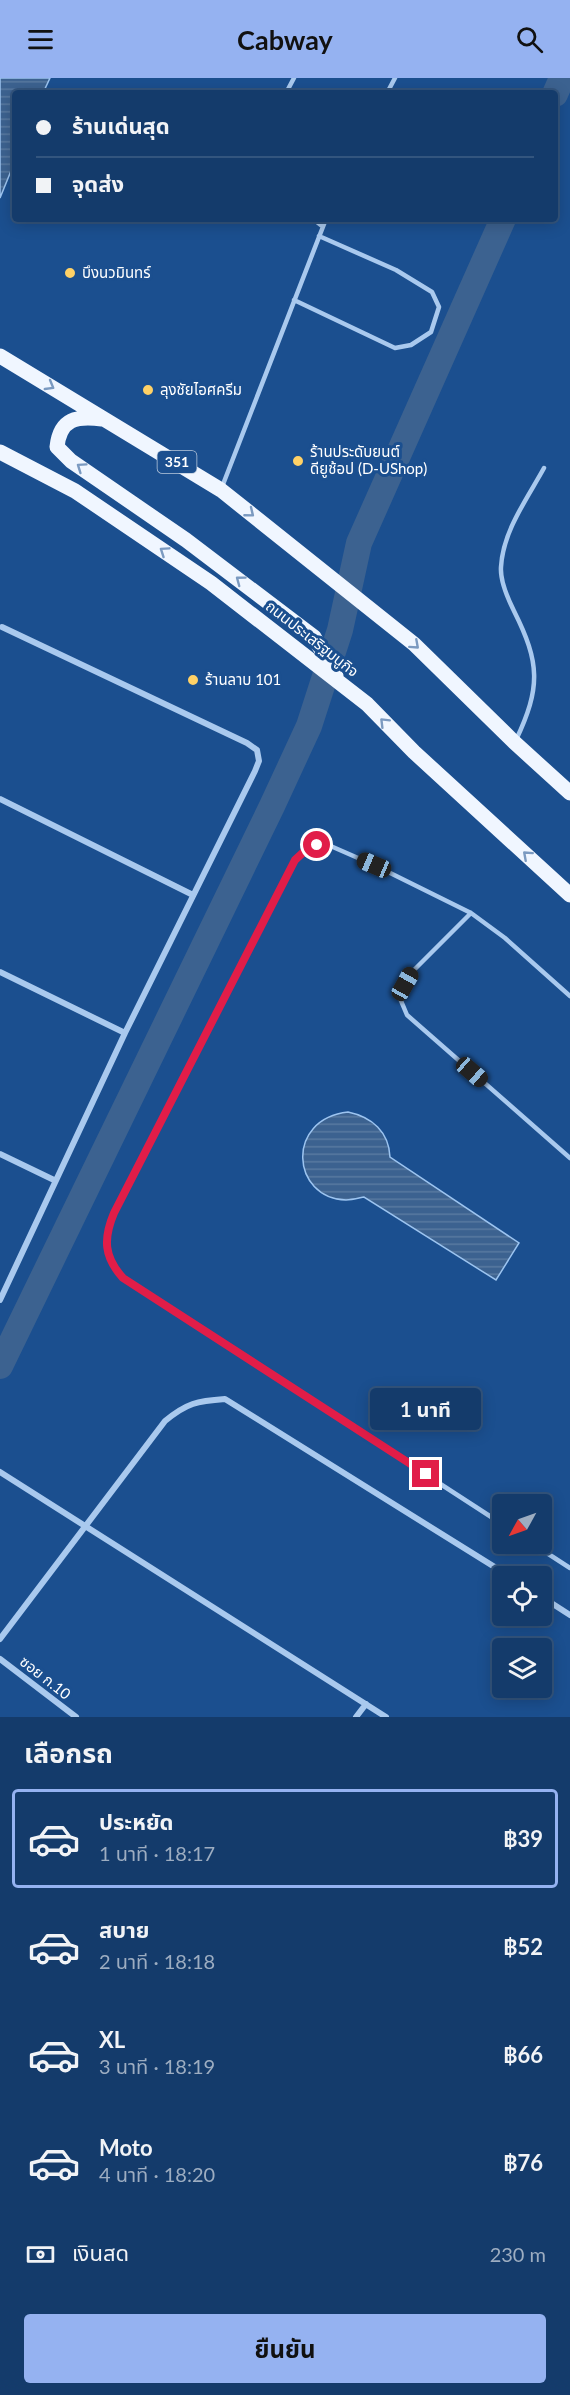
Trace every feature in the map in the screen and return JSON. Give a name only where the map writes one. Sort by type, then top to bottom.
[{"type":"main road","name":"351","points":[[0,356],[221,490],[414,644],[570,793]]},
{"type":"main road","points":[[108,420],[84,417],[66,422],[58,435],[57,447],[71,461],[186,540],[314,637],[338,682]]},
{"type":"main road","name":"ถนนประเสริฐมนูกิจ","points":[[0,452],[75,490],[211,583],[367,704],[414,752],[570,895]]},
{"type":"street","points":[[0,1300],[54,1180],[258,761],[257,750],[247,743],[2,627]]},
{"type":"street","points":[[0,800],[193,895]]},
{"type":"street","points":[[0,972],[125,1033]]},
{"type":"street","points":[[0,1154],[54,1180]]},
{"type":"street","points":[[0,1639],[165,1421],[182,1407],[198,1401],[225,1399],[492,1566]]},
{"type":"street","points":[[0,1472],[386,1717]]},
{"type":"street","points":[[552,1603],[570,1615]]},
{"type":"street","name":"ซอย ก.10","points":[[0,1659],[76,1717]]},
{"type":"street","points":[[356,1717],[366,1704]]},
{"type":"lane","points":[[317,222],[322,226]]},
{"type":"lane","points":[[221,490],[324,222]]},
{"type":"lane","points":[[294,300],[395,348],[411,345],[431,332],[439,307],[432,292],[396,270],[319,236]]},
{"type":"lane","points":[[514,742],[530,709],[535,667],[526,634],[508,598],[500,570],[505,540],[544,468]]},
{"type":"lane","points":[[492,1518],[123,1278],[106,1248],[107,1229],[295,860],[308,848],[326,844],[471,913],[506,938],[570,996]]},
{"type":"lane","points":[[471,913],[411,973],[399,996],[407,1015],[570,1158]]},
{"type":"lane","points":[[548,1554],[570,1568]]},
{"type":"water","points":[[0,78],[50,78],[44,90],[12,90],[12,168],[0,198]]},
{"type":"water","points":[[348,1112],[365,1118],[378,1127],[386,1140],[390,1157],[519,1243],[496,1280],[364,1197],[346,1200],[328,1196],[314,1186],[306,1173],[303,1158],[305,1142],[313,1128],[328,1118]]},
{"type":"waterway","points":[[557,90],[562,78]]},
{"type":"waterway","points":[[0,1366],[309,726],[340,630],[359,543],[502,222]]},
{"type":"place","name":"บึงนวมินทร์","points":[[70,273]]},
{"type":"place","name":"ลุงชัยไอศครีม","points":[[148,390]]},
{"type":"place","name":"ร้านประดับยนต์ ดียูช้อป (D-UShop)","points":[[298,461]]},
{"type":"place","name":"ร้านลาบ 101","points":[[193,680]]},
{"type":"route","points":[[317,845],[308,848],[295,860],[114,1213],[107,1229],[106,1248],[117,1272],[123,1278],[426,1474]]}]
